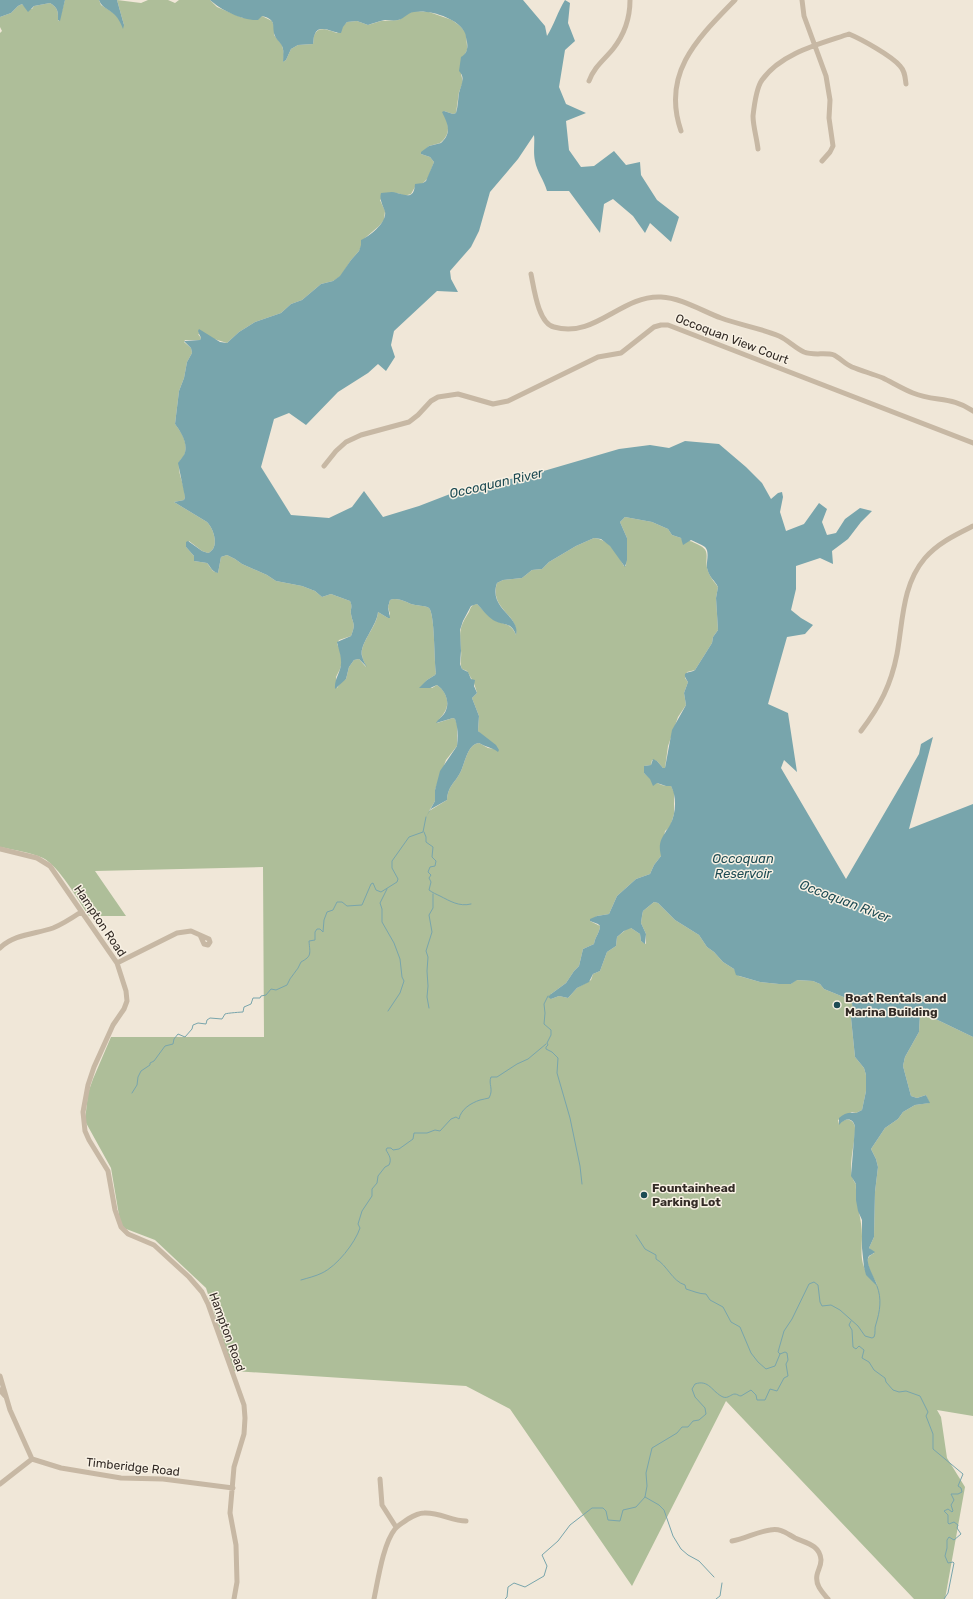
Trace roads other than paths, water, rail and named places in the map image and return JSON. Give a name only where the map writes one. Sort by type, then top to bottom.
[{"type":"street","points":[[590,81],[596,66],[612,49],[624,30],[629,15],[630,0]]},
{"type":"street","points":[[681,131],[675,115],[676,94],[678,80],[686,58],[707,29],[735,0]]},
{"type":"street","points":[[802,0],[804,16],[826,76],[830,100],[829,118],[833,146],[822,161]]},
{"type":"street","points":[[758,149],[753,116],[756,97],[762,80],[787,57],[849,34],[861,39],[900,65],[905,74],[906,84]]},
{"type":"street","points":[[531,274],[543,319],[549,325],[554,327],[568,329],[580,328],[595,323],[633,302],[647,298],[668,298],[681,301],[722,318],[780,336],[804,352],[833,355],[850,366],[912,392],[926,397],[955,401],[973,410]]},
{"type":"street","name":"Occoquan View Court","points":[[324,466],[336,451],[346,442],[361,435],[409,422],[434,398],[458,394],[493,404],[508,401],[593,360],[604,356],[621,353],[654,327],[661,325],[668,325],[730,348],[973,443]]},
{"type":"street","points":[[861,731],[877,710],[889,684],[897,654],[905,599],[914,575],[926,558],[938,545],[950,537],[973,526]]},
{"type":"street","name":"Hampton Road","points":[[0,850],[32,857],[48,864],[56,872],[81,912],[117,963],[126,991],[127,1001],[124,1009],[114,1022],[94,1067],[83,1106],[84,1126],[89,1140],[108,1171],[115,1210],[121,1228],[128,1234],[150,1242],[193,1281],[202,1292],[208,1304],[245,1411],[244,1434],[234,1467],[230,1513],[236,1545],[237,1579],[234,1599]]},
{"type":"street","points":[[0,948],[9,941],[19,937],[58,926],[81,912]]},
{"type":"street","points":[[117,963],[177,933],[191,931],[200,935]]},
{"type":"street","points":[[0,1376],[5,1390],[5,1396]]},
{"type":"street","points":[[0,1390],[5,1396],[32,1459],[0,1484]]},
{"type":"street","name":"Timberidge Road","points":[[32,1459],[61,1468],[121,1478],[158,1478],[232,1488]]},
{"type":"street","points":[[380,1479],[382,1505],[396,1527]]},
{"type":"street","points":[[374,1599],[382,1560],[389,1540],[396,1527],[412,1516],[423,1513],[434,1514],[459,1521],[466,1521]]},
{"type":"street","points":[[732,1541],[741,1540],[763,1531],[776,1529],[785,1531],[794,1537],[811,1544],[818,1550],[820,1555],[820,1566],[816,1580],[826,1597]]},
{"type":"water","points":[[0,0],[65,0],[60,21],[58,20],[58,12],[55,6],[50,3],[34,6],[28,12],[22,4],[11,13],[0,17]]},
{"type":"water","points":[[99,0],[117,0],[124,25],[123,29],[113,13],[104,7]]},
{"type":"water","name":"Occoquan Reservoir","points":[[210,0],[523,0],[545,26],[547,36],[565,0],[570,3],[568,23],[575,41],[565,50],[559,87],[566,104],[586,113],[566,121],[569,150],[581,167],[594,166],[614,151],[626,165],[640,162],[641,175],[657,200],[679,217],[671,242],[650,223],[645,233],[633,216],[613,199],[604,204],[600,233],[569,191],[547,191],[535,161],[534,135],[518,159],[490,192],[479,231],[471,247],[450,271],[451,279],[458,292],[437,291],[394,331],[391,345],[395,357],[386,371],[378,364],[368,373],[338,392],[306,425],[289,413],[274,419],[261,467],[291,515],[329,518],[352,507],[364,491],[383,517],[419,506],[463,489],[530,475],[619,449],[650,445],[669,448],[685,441],[719,444],[762,483],[771,499],[778,493],[782,492],[783,497],[780,512],[786,531],[804,524],[819,503],[827,509],[822,522],[827,535],[836,533],[845,519],[860,508],[872,511],[848,539],[832,551],[833,564],[820,558],[796,566],[796,589],[791,610],[813,625],[805,634],[787,637],[768,704],[788,713],[797,772],[784,760],[781,768],[846,879],[919,754],[921,744],[933,737],[909,829],[973,804],[973,1037],[921,1012],[920,1014],[919,1032],[905,1057],[903,1066],[911,1096],[917,1098],[926,1095],[930,1103],[915,1105],[903,1112],[898,1119],[885,1128],[871,1149],[878,1167],[875,1192],[874,1237],[869,1248],[875,1252],[869,1256],[868,1263],[877,1286],[866,1275],[864,1267],[862,1220],[858,1211],[856,1200],[856,1184],[851,1176],[855,1127],[851,1120],[846,1120],[839,1125],[839,1118],[843,1115],[856,1113],[862,1110],[866,1091],[866,1075],[864,1068],[855,1057],[851,1018],[853,1012],[852,1003],[846,998],[824,989],[820,984],[813,981],[797,980],[791,984],[779,984],[760,982],[736,975],[734,969],[723,962],[707,947],[699,935],[675,920],[658,903],[654,902],[643,911],[641,923],[646,934],[645,944],[641,941],[640,934],[631,928],[624,931],[617,937],[616,946],[607,952],[600,971],[593,974],[589,982],[577,988],[568,998],[559,996],[551,999],[548,997],[566,983],[579,966],[583,949],[594,944],[600,926],[590,921],[590,919],[609,914],[617,896],[636,879],[650,874],[654,865],[661,856],[661,842],[674,816],[674,795],[671,786],[657,783],[653,786],[650,779],[644,773],[644,766],[651,765],[653,759],[665,768],[672,730],[686,705],[684,693],[688,682],[685,674],[695,670],[712,643],[713,637],[718,630],[716,598],[718,587],[708,572],[708,557],[705,547],[691,540],[683,545],[681,538],[672,535],[668,529],[652,522],[625,517],[620,522],[627,538],[627,560],[625,567],[610,546],[601,539],[594,538],[576,546],[549,562],[542,569],[532,570],[522,578],[503,580],[497,583],[495,592],[497,599],[500,606],[514,623],[516,635],[512,628],[506,624],[493,620],[477,604],[471,606],[460,630],[460,664],[462,669],[468,672],[471,679],[475,680],[474,686],[477,693],[472,698],[479,716],[478,731],[496,745],[499,750],[498,752],[479,743],[475,744],[469,751],[460,773],[450,788],[447,800],[431,809],[426,817],[435,801],[435,790],[440,771],[457,746],[458,736],[455,719],[453,718],[436,723],[444,714],[447,706],[443,691],[437,685],[430,688],[419,688],[436,673],[433,628],[429,608],[425,606],[413,605],[398,599],[390,600],[388,607],[390,618],[378,612],[375,623],[365,640],[362,656],[367,667],[359,659],[354,660],[349,667],[346,679],[335,689],[341,665],[341,656],[337,642],[351,636],[354,624],[350,601],[331,594],[322,597],[315,591],[302,586],[276,581],[227,555],[221,557],[218,573],[207,563],[194,561],[194,556],[186,547],[186,542],[188,541],[202,551],[208,553],[212,551],[214,547],[215,538],[210,525],[207,522],[174,502],[184,500],[185,497],[178,463],[184,455],[186,447],[182,434],[175,424],[179,391],[184,378],[187,362],[192,353],[191,348],[184,341],[200,340],[199,329],[220,342],[227,343],[239,332],[255,322],[281,313],[291,304],[302,300],[321,284],[333,281],[340,276],[359,251],[361,240],[373,232],[381,224],[385,216],[381,193],[393,192],[409,195],[413,192],[415,184],[426,181],[434,162],[430,157],[421,154],[421,152],[429,146],[441,143],[447,136],[448,128],[442,112],[444,111],[453,114],[456,113],[462,82],[462,76],[459,71],[461,57],[467,51],[467,42],[462,28],[450,19],[435,13],[420,11],[407,15],[398,20],[379,21],[368,25],[357,21],[347,22],[341,33],[320,29],[314,35],[313,44],[298,45],[291,49],[286,60],[283,62],[283,47],[275,37],[273,24],[270,19],[262,16],[258,20],[239,17],[226,11]]},
{"type":"waterway","points":[[132,1093],[137,1085],[138,1077],[141,1071],[154,1061],[165,1046],[173,1044],[174,1039],[178,1034],[185,1037],[192,1029],[193,1025],[198,1023],[206,1024],[207,1020],[210,1018],[222,1019],[225,1014],[243,1012],[244,1007],[251,1004],[253,998],[260,998],[261,996],[266,995],[271,989],[276,990],[287,985],[301,962],[309,956],[309,941],[315,940],[315,932],[317,929],[320,929],[323,932],[324,920],[327,912],[333,910],[337,902],[342,902],[347,906],[362,905],[371,884],[373,883],[376,890],[381,892],[397,882],[398,879],[392,868],[392,861],[409,837],[423,832],[426,817]]},
{"type":"waterway","points":[[424,832],[426,842],[433,847],[432,857],[436,861],[435,866],[430,867],[428,872],[431,875],[429,878],[431,882],[429,890],[455,903],[462,905],[471,904]]},
{"type":"waterway","points":[[387,889],[380,903],[382,909],[382,922],[394,943],[400,959],[402,977],[404,981],[400,993],[388,1011]]},
{"type":"waterway","points":[[429,1008],[427,997],[428,957],[426,951],[432,932],[429,915],[433,908],[433,894]]},
{"type":"waterway","points":[[548,996],[544,1004],[544,1024],[551,1030],[551,1035],[546,1049],[558,1058],[557,1073],[570,1118],[580,1166],[582,1184]]},
{"type":"waterway","points":[[301,1280],[328,1270],[345,1254],[358,1234],[360,1228],[358,1224],[362,1211],[372,1196],[372,1189],[377,1183],[378,1176],[390,1163],[390,1157],[386,1150],[387,1148],[391,1148],[393,1150],[399,1149],[413,1139],[414,1133],[427,1133],[435,1130],[440,1131],[451,1119],[456,1117],[459,1119],[464,1109],[473,1103],[489,1098],[491,1092],[491,1077],[497,1077],[528,1059],[546,1044]]},
{"type":"waterway","points":[[636,1235],[645,1249],[656,1255],[656,1259],[673,1277],[685,1285],[686,1289],[706,1294],[710,1300],[723,1307],[731,1322],[740,1327],[751,1353],[766,1369],[775,1366],[780,1354]]},
{"type":"waterway","points":[[505,1599],[507,1597],[508,1587],[514,1583],[525,1587],[544,1576],[547,1566],[542,1555],[558,1541],[570,1525],[592,1508],[603,1508],[606,1511],[608,1520],[620,1521],[623,1510],[636,1507],[645,1497],[647,1486],[646,1473],[652,1448],[677,1433],[682,1427],[688,1427],[693,1421],[699,1420],[706,1414],[705,1408],[695,1397],[692,1389],[695,1384],[704,1383],[723,1397],[728,1397],[735,1394],[741,1396],[751,1390],[756,1395],[757,1400],[765,1400],[770,1389],[777,1391],[784,1378],[788,1376],[786,1364],[788,1360],[787,1353],[785,1352],[780,1354],[778,1352],[784,1331],[792,1319],[809,1284],[814,1282],[818,1285],[820,1302],[822,1306],[831,1305],[840,1310],[858,1326],[865,1336],[872,1338],[875,1335],[875,1327],[880,1305],[880,1296],[877,1286]]},
{"type":"waterway","points":[[851,1321],[849,1325],[852,1330],[853,1347],[856,1349],[859,1346],[864,1350],[862,1358],[869,1362],[874,1370],[885,1378],[886,1382],[893,1390],[899,1392],[906,1391],[920,1396],[928,1412],[926,1416],[933,1434],[933,1449],[963,1474],[958,1486],[961,1488],[962,1492],[958,1494],[951,1494],[954,1500],[951,1505],[953,1511],[952,1512],[948,1509],[944,1511],[948,1515],[948,1523],[954,1522],[958,1525],[957,1528],[961,1534],[954,1540],[949,1537],[947,1540],[945,1556],[948,1563],[954,1563],[948,1593],[944,1599]]},
{"type":"waterway","points":[[645,1497],[659,1505],[664,1510],[673,1536],[681,1549],[699,1561],[714,1577]]},
{"type":"waterway","points":[[716,1599],[720,1596],[722,1583]]},
{"type":"place","name":"Boat Rentals and Marina Building","points":[[837,1005]]},
{"type":"place","name":"Fountainhead Parking Lot","points":[[644,1195]]},
{"type":"water label","name":"Occoquan River","points":[[496,483]]},
{"type":"water label","name":"Occoquan River","points":[[845,901]]}]
